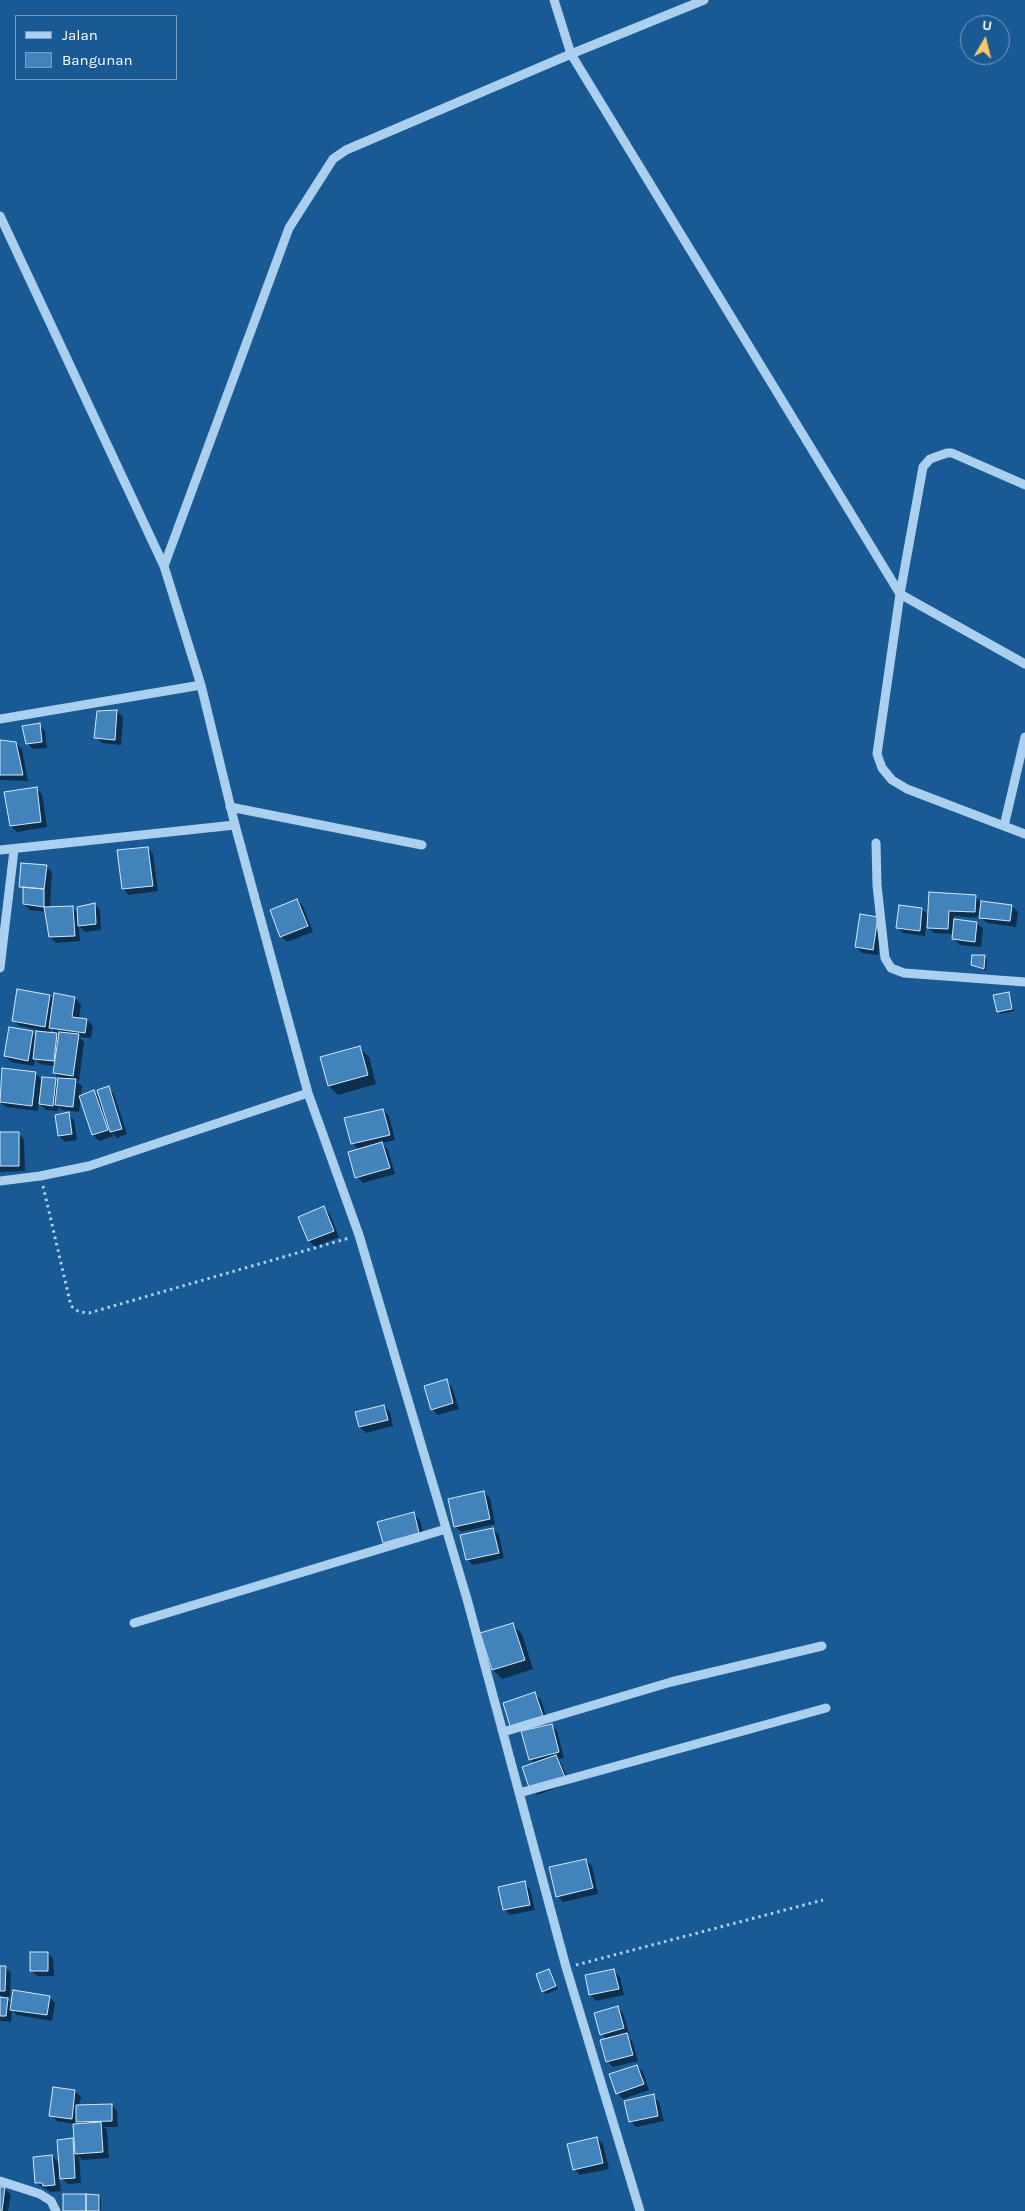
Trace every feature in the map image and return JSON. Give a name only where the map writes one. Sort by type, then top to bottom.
[{"type":"street","points":[[554,0],[571,54],[900,594],[1025,664]]},
{"type":"street","points":[[164,566],[289,228],[333,160],[346,150],[571,54],[704,0]]},
{"type":"street","points":[[0,216],[164,566],[201,685],[230,807],[308,1093],[359,1235],[468,1599],[566,1968],[640,2211]]},
{"type":"street","points":[[1025,485],[947,453],[930,459],[923,467],[900,594],[877,754],[882,768],[892,780],[907,789],[1025,834]]},
{"type":"street","points":[[0,719],[201,685]]},
{"type":"street","points":[[1004,826],[1025,737]]},
{"type":"street","points":[[230,807],[422,846]]},
{"type":"street","points":[[0,850],[235,825]]},
{"type":"street","points":[[876,843],[885,958],[890,968],[904,973],[1025,982]]},
{"type":"street","points":[[0,968],[1,943],[14,850]]},
{"type":"street","points":[[0,1181],[40,1176],[89,1166],[308,1093]]},
{"type":"street","points":[[134,1623],[446,1529]]},
{"type":"street","points":[[503,1732],[671,1682],[822,1646]]},
{"type":"street","points":[[519,1793],[826,1708]]},
{"type":"street","points":[[0,2181],[40,2194],[51,2200],[56,2211]]},
{"type":"path","points":[[40,1176],[71,1306],[79,1312],[89,1313],[359,1235]]},
{"type":"path","points":[[566,1968],[823,1900]]},
{"type":"building","points":[[117,710],[115,740],[94,738],[97,711]]},
{"type":"building","points":[[40,723],[42,742],[26,744],[22,726]]},
{"type":"building","points":[[0,740],[16,742],[23,775],[0,775]]},
{"type":"building","points":[[37,787],[41,822],[10,826],[4,792]]},
{"type":"building","points":[[148,847],[153,886],[122,889],[117,850]]},
{"type":"building","points":[[21,863],[47,865],[44,889],[19,887]]},
{"type":"building","points":[[23,887],[44,889],[44,907],[23,904]]},
{"type":"building","points":[[929,892],[976,895],[975,912],[949,911],[948,929],[927,928]]},
{"type":"building","points":[[297,899],[308,926],[280,937],[270,910]]},
{"type":"building","points":[[981,901],[1012,905],[1010,921],[979,918]]},
{"type":"building","points":[[95,903],[96,924],[78,926],[77,907]]},
{"type":"building","points":[[899,905],[922,908],[920,931],[896,928]]},
{"type":"building","points":[[73,906],[75,936],[49,937],[44,907]]},
{"type":"building","points":[[860,914],[878,917],[873,950],[855,947]]},
{"type":"building","points":[[954,919],[977,922],[975,942],[952,939]]},
{"type":"building","points":[[972,955],[985,955],[984,969],[971,965]]},
{"type":"building","points":[[17,989],[50,995],[45,1027],[12,1021]]},
{"type":"building","points":[[1009,992],[1012,1009],[997,1012],[993,995]]},
{"type":"building","points":[[54,993],[75,997],[72,1017],[87,1019],[85,1033],[49,1028]]},
{"type":"building","points":[[9,1027],[33,1031],[28,1061],[4,1056]]},
{"type":"building","points":[[36,1031],[57,1033],[54,1061],[33,1059]]},
{"type":"building","points":[[59,1032],[79,1034],[73,1076],[53,1073]]},
{"type":"building","points":[[360,1046],[368,1075],[328,1086],[320,1057]]},
{"type":"building","points":[[2,1068],[36,1072],[32,1106],[0,1102]]},
{"type":"building","points":[[42,1077],[56,1078],[53,1106],[39,1104]]},
{"type":"building","points":[[58,1078],[76,1079],[73,1107],[55,1105]]},
{"type":"building","points":[[109,1086],[122,1129],[110,1132],[97,1090]]},
{"type":"building","points":[[94,1090],[108,1130],[92,1135],[79,1096]]},
{"type":"building","points":[[383,1109],[390,1135],[351,1144],[344,1118]]},
{"type":"building","points":[[69,1112],[72,1134],[58,1136],[55,1115]]},
{"type":"building","points":[[0,1132],[19,1132],[19,1166],[0,1166]]},
{"type":"building","points":[[382,1142],[390,1168],[355,1178],[348,1152]]},
{"type":"building","points":[[324,1206],[334,1231],[308,1241],[298,1217]]},
{"type":"building","points":[[447,1379],[453,1403],[431,1410],[424,1386]]},
{"type":"building","points":[[384,1405],[388,1420],[359,1427],[355,1412]]},
{"type":"building","points":[[484,1491],[490,1519],[454,1527],[448,1499]]},
{"type":"building","points":[[414,1512],[419,1533],[383,1543],[377,1522]]},
{"type":"building","points":[[493,1528],[499,1553],[466,1560],[460,1535]]},
{"type":"building","points":[[513,1623],[525,1660],[492,1670],[480,1633]]},
{"type":"building","points":[[535,1692],[543,1716],[510,1726],[503,1703]]},
{"type":"building","points":[[552,1724],[559,1752],[529,1760],[521,1731]]},
{"type":"building","points":[[556,1755],[565,1777],[530,1790],[522,1767]]},
{"type":"building","points":[[586,1859],[593,1888],[556,1897],[549,1867]]},
{"type":"building","points":[[525,1881],[530,1905],[503,1910],[498,1887]]},
{"type":"building","points":[[30,1952],[48,1952],[48,1971],[30,1971]]},
{"type":"building","points":[[0,1966],[6,1966],[5,1991],[0,1991]]},
{"type":"building","points":[[549,1969],[556,1986],[542,1992],[536,1974]]},
{"type":"building","points":[[614,1969],[619,1989],[589,1995],[585,1975]]},
{"type":"building","points":[[13,1990],[50,1996],[47,2015],[10,2010]]},
{"type":"building","points":[[0,1997],[8,1998],[6,2016],[0,2016]]},
{"type":"building","points":[[618,2006],[624,2028],[600,2035],[594,2013]]},
{"type":"building","points":[[627,2033],[633,2055],[606,2062],[600,2040]]},
{"type":"building","points":[[637,2065],[644,2084],[616,2094],[609,2074]]},
{"type":"building","points":[[53,2087],[75,2090],[72,2119],[49,2116]]},
{"type":"building","points":[[654,2094],[658,2116],[629,2122],[624,2101]]},
{"type":"building","points":[[112,2104],[112,2121],[76,2122],[76,2105]]},
{"type":"building","points":[[101,2122],[103,2152],[75,2154],[73,2124]]},
{"type":"building","points":[[597,2137],[603,2163],[573,2170],[567,2144]]},
{"type":"building","points":[[73,2138],[75,2178],[60,2179],[57,2140]]},
{"type":"building","points":[[52,2155],[55,2185],[43,2186],[42,2183],[35,2183],[33,2157]]},
{"type":"building","points":[[0,2187],[5,2187],[2,2211],[0,2211]]},
{"type":"building","points":[[63,2194],[86,2194],[86,2211],[63,2211]]},
{"type":"building","points":[[86,2194],[99,2195],[99,2211],[86,2211]]}]
